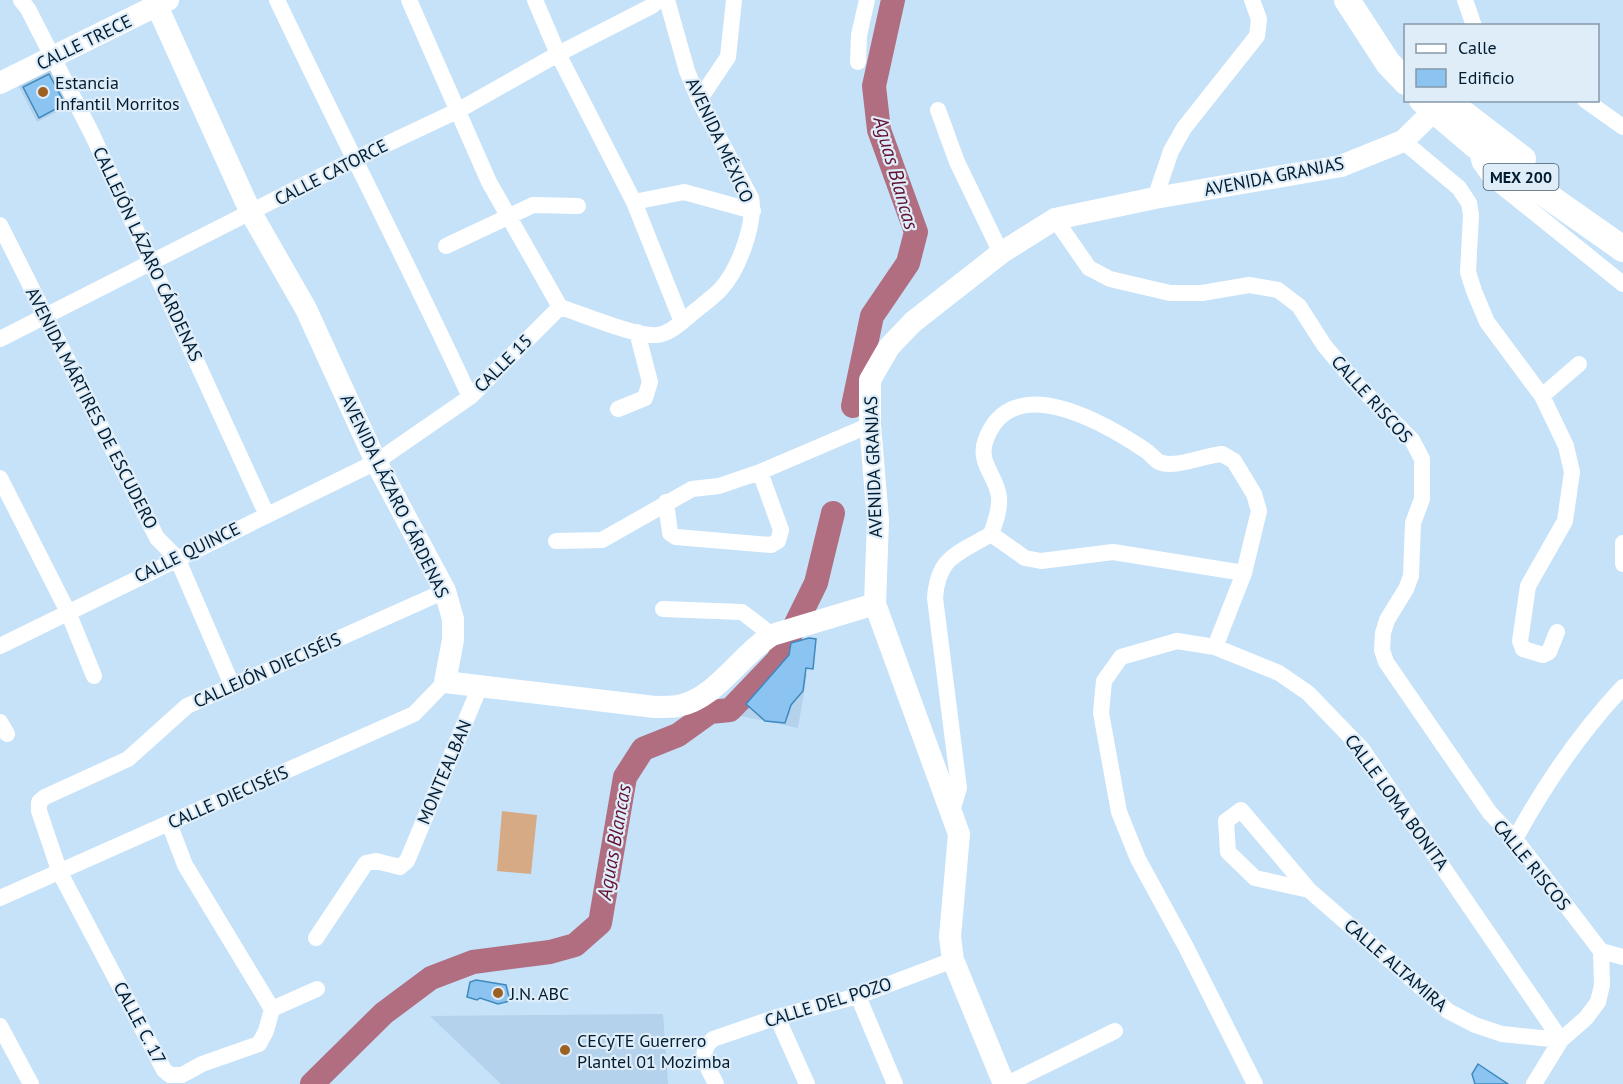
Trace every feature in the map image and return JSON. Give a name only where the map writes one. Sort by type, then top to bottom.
[{"type":"main road","points":[[1347,0],[1388,63],[1404,80]]},
{"type":"main road","points":[[1364,0],[1404,55]]},
{"type":"main road","name":"CALLE TRECE","points":[[0,83],[160,2]]},
{"type":"main road","name":"AVENIDA LÁZARO CÁRDENAS","points":[[160,2],[251,213],[306,309],[376,462],[445,591],[453,619],[453,640],[445,682]]},
{"type":"main road","name":"AVENIDA GRANJAS","points":[[1006,1084],[953,960],[950,937],[959,834],[875,604],[878,520],[870,425],[870,380],[889,347],[913,322],[1001,253],[1055,219],[1155,198],[1341,166],[1403,141],[1436,103]]},
{"type":"main road","name":"MEX 200","points":[[1436,103],[1475,145],[1623,249]]},
{"type":"main road","name":"MEX 200","points":[[1436,103],[1623,231]]},
{"type":"main road","points":[[445,682],[481,684],[655,707],[679,706],[706,694],[760,643],[772,635],[875,604]]},
{"type":"street","name":"CALLEJÓN LÁZARO CÁRDENAS","points":[[21,0],[28,9],[92,134],[266,513]]},
{"type":"street","points":[[277,0],[353,160],[405,257],[470,397]]},
{"type":"street","points":[[409,0],[489,182],[560,307],[637,332],[657,335],[669,332],[682,322],[720,290],[730,278],[752,223],[753,211],[684,192],[634,202]]},
{"type":"street","points":[[535,0],[558,54],[634,202],[682,322]]},
{"type":"street","name":"CALLE CATORCE","points":[[0,339],[353,160],[459,110],[558,54],[652,6],[659,0]]},
{"type":"street","name":"AVENIDA MÉXICO","points":[[667,0],[687,71],[699,100],[751,198],[753,211]]},
{"type":"street","points":[[699,100],[728,57],[734,0]]},
{"type":"street","points":[[858,62],[859,35],[867,0]]},
{"type":"street","points":[[1155,198],[1171,151],[1184,128],[1257,36],[1259,18],[1252,0]]},
{"type":"street","points":[[1465,0],[1473,24]]},
{"type":"street","points":[[1588,102],[1623,128]]},
{"type":"street","points":[[938,110],[957,162],[1001,253]]},
{"type":"street","points":[[1403,141],[1459,188],[1469,203],[1472,215],[1468,272],[1474,291],[1487,322],[1542,396],[1566,446],[1572,472],[1565,521],[1528,586],[1520,641],[1523,649],[1543,655],[1549,652],[1557,632]]},
{"type":"street","points":[[1475,145],[1480,163],[1490,177],[1623,284]]},
{"type":"street","points":[[446,246],[507,215],[533,205],[578,206]]},
{"type":"street","name":"CALLE RISCOS","points":[[1055,219],[1089,268],[1110,279],[1170,293],[1202,293],[1249,285],[1278,290],[1299,306],[1324,345],[1353,380],[1412,440],[1422,459],[1422,499],[1413,523],[1411,576],[1406,589],[1387,620],[1383,650],[1386,662],[1490,813],[1515,838],[1601,951]]},
{"type":"street","name":"AVENIDA MÁRTIRES DE ESCUDERO","points":[[0,225],[158,538],[177,558],[232,685]]},
{"type":"street","name":"CALLE 15","points":[[376,462],[470,397],[560,307]]},
{"type":"street","points":[[618,409],[645,398],[650,382],[637,332]]},
{"type":"street","points":[[1542,396],[1579,364]]},
{"type":"street","points":[[952,812],[959,788],[935,598],[936,578],[944,562],[992,534],[999,496],[983,458],[984,444],[991,429],[1005,413],[1019,406],[1034,403],[1054,406],[1080,415],[1145,450],[1159,462],[1174,464],[1222,454],[1233,461],[1254,494],[1259,511],[1244,573],[1215,647]]},
{"type":"street","points":[[556,541],[602,540],[692,489],[719,486],[760,472],[870,425]]},
{"type":"street","name":"CALLE QUINCE","points":[[0,646],[266,513],[376,462]]},
{"type":"street","points":[[666,502],[670,532],[676,537],[771,545],[778,541],[781,530],[760,472]]},
{"type":"street","points":[[0,478],[68,612],[94,676]]},
{"type":"street","points":[[992,534],[1025,558],[1041,561],[1113,552],[1244,573]]},
{"type":"street","points":[[1623,543],[1623,564]]},
{"type":"street","name":"CALLEJÓN DIECISÉIS","points":[[60,873],[39,811],[39,802],[45,797],[128,759],[187,706],[445,591]]},
{"type":"street","points":[[663,609],[742,612],[772,635]]},
{"type":"street","name":"CALLE LOMA BONITA","points":[[1255,1084],[1186,947],[1138,859],[1119,812],[1101,712],[1104,681],[1121,657],[1177,641],[1215,647],[1279,672],[1308,693],[1343,727],[1368,759],[1561,1040]]},
{"type":"street","name":"CALLE DIECISÉIS","points":[[0,898],[414,714],[445,682]]},
{"type":"street","name":"MONTEALBAN","points":[[316,938],[366,863],[376,861],[400,867],[407,861],[481,684]]},
{"type":"street","points":[[1515,838],[1539,795],[1585,730],[1623,687]]},
{"type":"street","name":"CALLE ALTAMIRA","points":[[1309,890],[1255,878],[1228,852],[1226,821],[1240,810],[1309,890],[1448,1011],[1475,1025],[1502,1034],[1561,1040]]},
{"type":"street","points":[[169,824],[185,865],[272,1009],[317,989]]},
{"type":"street","name":"CALLE C. 17","points":[[60,873],[164,1070],[171,1075],[182,1075],[202,1064],[258,1044],[266,1031],[272,1009]]},
{"type":"street","points":[[1534,1084],[1561,1040],[1587,1018],[1598,1002],[1602,985],[1601,951],[1623,957]]},
{"type":"street","name":"CALLE DEL POZO","points":[[716,1084],[703,1056],[705,1046],[714,1039],[777,1017],[858,996],[953,960]]},
{"type":"street","points":[[858,996],[895,1084]]},
{"type":"street","points":[[777,1017],[807,1084]]},
{"type":"street","points":[[0,1026],[7,1057],[31,1084]]},
{"type":"street","points":[[1006,1084],[1115,1031]]},
{"type":"shaded area","name":"Estancia Infantil Morritos","points":[[49,62],[71,105],[37,122],[15,79]]},
{"type":"shaded area","points":[[785,656],[807,675],[798,728],[736,715]]},
{"type":"shaded area","points":[[502,811],[537,815],[531,874],[497,871]]},
{"type":"shaded area","name":"CECyTE Guerrero Plantel 01 Mozimba","points":[[663,1014],[668,1084],[501,1084],[430,1016]]},
{"type":"building","points":[[49,74],[65,104],[39,118],[23,87]]},
{"type":"building","points":[[809,638],[816,639],[813,669],[806,668],[803,691],[791,705],[785,723],[765,721],[746,704],[789,655],[791,643]]},
{"type":"building","name":"J.N. ABC","points":[[476,980],[506,985],[510,1001],[498,1004],[480,998],[477,1000],[467,997],[470,982]]},
{"type":"building","points":[[1478,1064],[1508,1084],[1475,1084],[1472,1074]]},
{"type":"waterway","name":"Aguas Blancas","points":[[853,406],[872,316],[908,263],[916,232],[879,130],[874,86],[893,0]]},
{"type":"waterway","name":"Aguas Blancas","points":[[312,1084],[384,1013],[431,978],[473,962],[550,952],[575,945],[600,923],[625,777],[643,749],[678,735],[710,712],[730,710],[778,660],[816,583],[833,513]]},
{"type":"place","name":"Estancia Infantil Morritos","points":[[43,92]]},
{"type":"place","name":"J.N. ABC","points":[[498,993]]},
{"type":"place","name":"CECyTE Guerrero Plantel 01 Mozimba","points":[[565,1050]]}]
